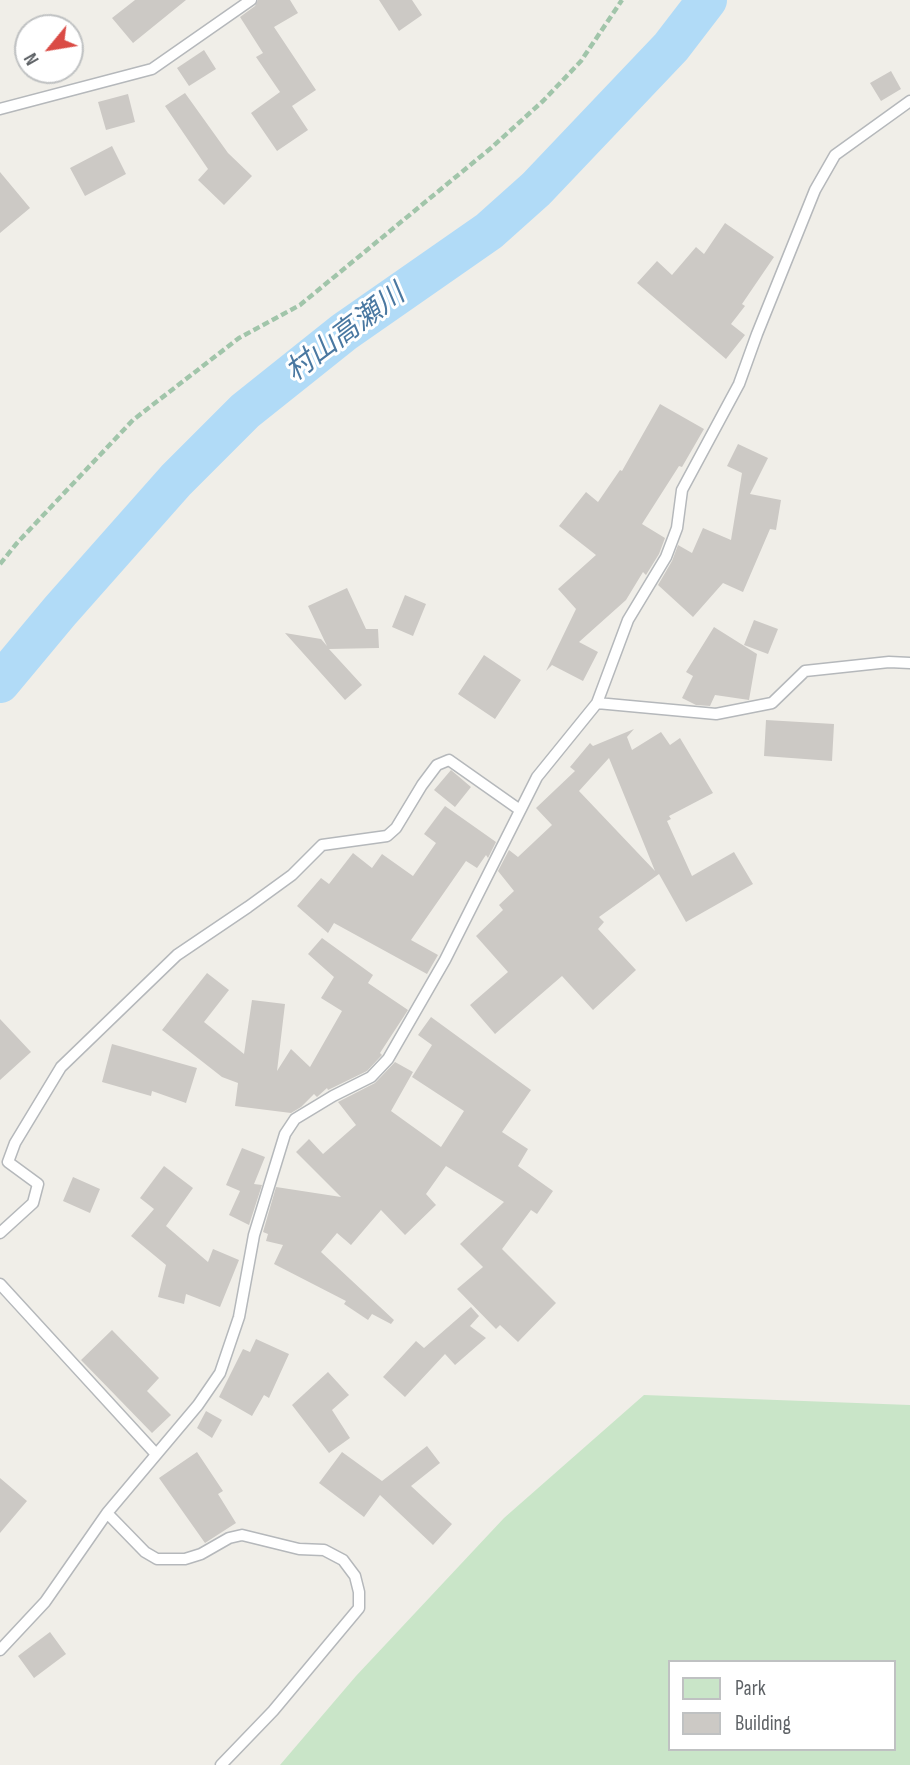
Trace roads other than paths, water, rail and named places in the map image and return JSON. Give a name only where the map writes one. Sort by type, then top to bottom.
[{"type":"lane","points":[[0,109],[152,69],[251,0]]},
{"type":"lane","points":[[0,1650],[45,1601],[107,1513],[198,1405],[220,1373],[239,1317],[254,1235],[285,1134],[295,1119],[370,1077],[388,1059],[445,960],[537,777],[597,703],[628,620],[666,557],[677,528],[682,490],[739,384],[816,190],[835,155],[910,101]]},
{"type":"lane","points":[[597,703],[716,715],[772,703],[805,671],[889,662],[910,663]]},
{"type":"lane","points":[[0,1233],[33,1203],[38,1184],[8,1162],[15,1143],[61,1067],[177,955],[292,875],[322,845],[387,836],[397,828],[437,765],[449,761],[520,810]]},
{"type":"lane","points":[[0,1284],[155,1453]]},
{"type":"lane","points":[[107,1513],[145,1552],[157,1559],[186,1559],[229,1538],[242,1535],[299,1549],[324,1550],[343,1560],[355,1576],[359,1608],[273,1711],[221,1765]]},
{"type":"waterway","name":"村山高瀬川","points":[[0,683],[176,480],[245,411],[344,332],[489,231],[536,189],[671,47],[707,0]]}]
